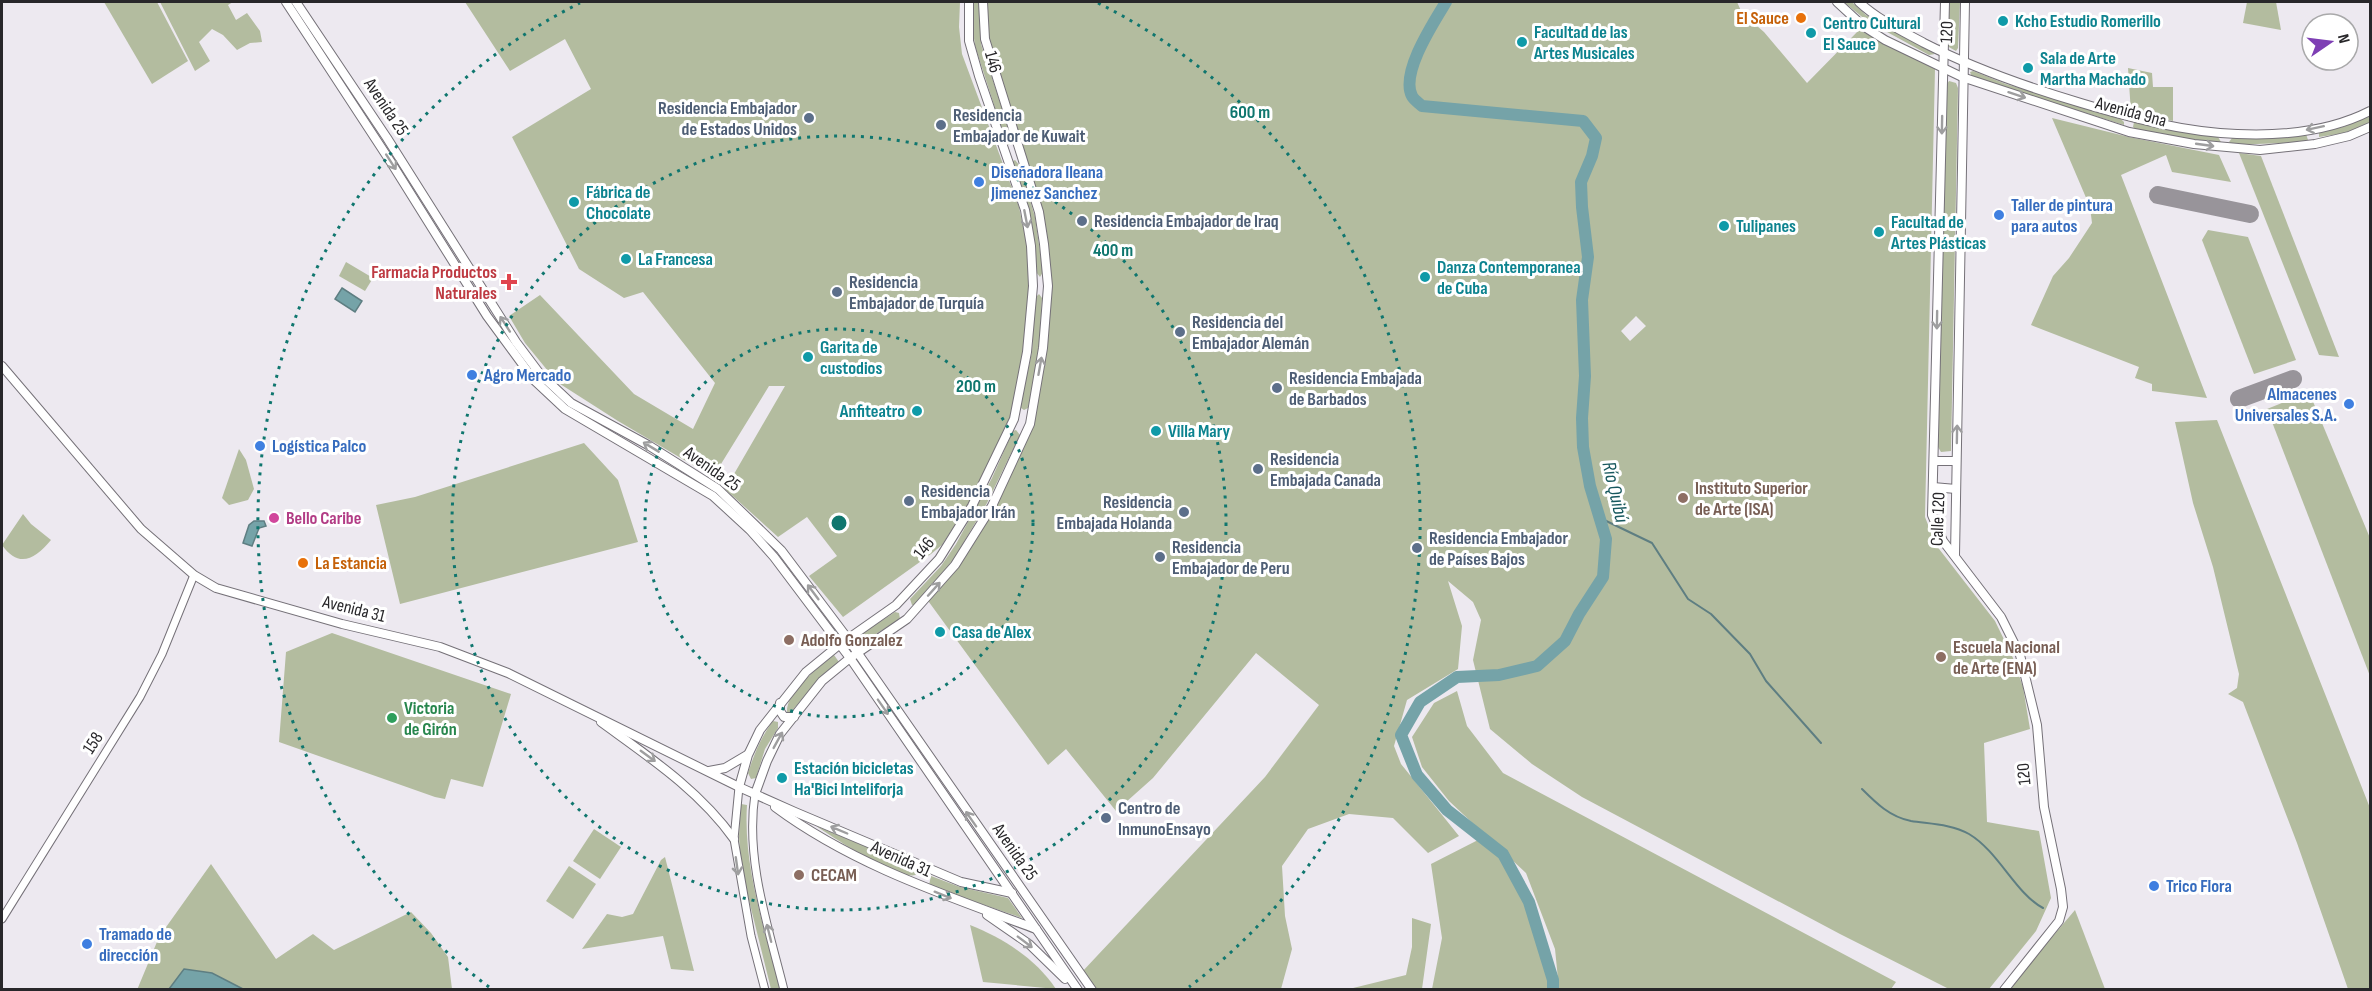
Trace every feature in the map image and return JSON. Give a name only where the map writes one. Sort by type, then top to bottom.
[{"type":"main road","name":"Avenida 25","points":[[286,2],[392,164],[487,316],[534,380],[565,409],[713,496],[750,530],[774,557],[850,658],[1076,990]]},
{"type":"main road","name":"Avenida 25","points":[[296,2],[387,138],[516,342],[540,374],[571,403],[648,445],[718,489],[781,550],[858,653],[1092,990]]},
{"type":"main road","name":"146","points":[[739,787],[748,754],[760,730],[806,672],[839,645],[896,605],[939,559],[959,528],[1014,419],[1027,352],[1033,286],[1031,246],[1025,210],[969,41],[969,2]]},
{"type":"main road","name":"146","points":[[759,796],[776,743],[822,681],[850,658],[907,619],[955,565],[992,506],[1030,424],[1043,348],[1048,286],[1039,212],[985,39],[983,2]]},
{"type":"main road","name":"Avenida 9na","points":[[1837,2],[1863,26],[1885,40],[1962,77],[2129,132],[2226,148],[2260,150],[2295,148],[2349,136],[2370,127]]},
{"type":"main road","name":"Avenida 9na","points":[[1859,2],[1905,33],[1963,63],[2023,86],[2128,117],[2222,133],[2291,132],[2345,121],[2370,111]]},
{"type":"main road","name":"120","points":[[1943,66],[1945,2]]},
{"type":"main road","name":"120","points":[[1963,63],[1965,2]]},
{"type":"main road","name":"Calle 120","points":[[1955,555],[1963,63]]},
{"type":"main road","name":"Calle 120","points":[[1943,66],[1932,514],[1943,540],[1955,555]]},
{"type":"main road","points":[[2222,133],[2226,148]]},
{"type":"main road","points":[[1033,286],[1048,286]]},
{"type":"main road","name":"Avenida 31","points":[[2,366],[141,528],[194,575],[216,588],[342,624],[440,647],[508,673],[759,796],[962,882],[1012,893],[1029,901]]},
{"type":"main road","points":[[1934,461],[1956,460]]},
{"type":"main road","points":[[1933,487],[1956,489]]},
{"type":"main road","name":"120","points":[[1955,555],[2001,617],[2020,655],[2037,725],[2044,807],[2061,889],[2063,907],[2059,921],[2004,990]]},
{"type":"main road","points":[[896,605],[906,609],[907,619]]},
{"type":"main road","points":[[780,702],[780,711],[784,717],[794,717]]},
{"type":"main road","points":[[584,709],[659,764],[702,800],[734,839]]},
{"type":"main road","points":[[709,771],[725,768],[748,754]]},
{"type":"main road","name":"Avenida 31","points":[[759,796],[787,816],[861,860],[976,908],[1036,929]]},
{"type":"main road","points":[[976,908],[1029,944],[1076,990]]},
{"type":"street","name":"158","points":[[2,919],[140,697],[162,654],[194,575]]},
{"type":"street","name":"146","points":[[739,787],[734,839],[751,936],[765,990]]},
{"type":"street","name":"146","points":[[759,796],[751,817],[752,846],[767,923],[784,990]]},
{"type":"green space","points":[[104,2],[157,2],[188,61],[152,84]]},
{"type":"green space","points":[[160,2],[233,2],[228,5],[236,20],[247,13],[260,31],[262,42],[250,43],[237,50],[223,35],[212,29],[199,42],[210,61],[195,71]]},
{"type":"green space","points":[[465,2],[960,2],[959,27],[962,54],[1019,207],[1027,245],[1030,282],[1025,352],[1012,418],[969,503],[942,545],[843,617],[809,576],[837,556],[807,517],[778,537],[725,489],[728,484],[733,487],[739,478],[734,474],[785,386],[769,386],[713,477],[557,382],[525,343],[509,316],[540,295],[634,394],[693,429],[715,383],[643,292],[624,298],[579,269],[512,137],[591,89],[565,39],[510,71]]},
{"type":"green space","points":[[974,2],[980,2],[981,44],[1013,142],[1011,145],[1007,145],[975,46]]},
{"type":"green space","name":"Instituto Superior de Arte (ISA)","points":[[983,2],[1737,2],[1742,13],[1764,32],[1807,83],[1859,30],[1935,69],[1925,517],[1936,545],[1995,621],[2013,658],[2023,687],[2030,729],[1984,743],[1987,822],[2039,831],[2051,898],[2036,931],[1989,989],[1949,989],[1582,797],[1532,764],[1490,729],[1473,660],[1481,620],[1473,602],[1448,581],[1462,626],[1458,669],[1407,700],[1394,746],[1401,764],[1459,836],[1428,853],[1393,818],[1349,814],[1308,829],[1282,866],[1285,916],[1292,949],[1281,989],[1096,989],[1081,973],[1265,777],[1319,705],[1256,653],[1153,778],[1116,811],[1066,749],[1048,765],[926,598],[955,565],[992,506],[1030,424],[1048,286],[1044,245],[985,39]],"holes":[[[1636,316],[1646,326],[1630,341],[1621,331]]]},
{"type":"green space","points":[[1844,2],[1852,2],[1866,15],[1935,54],[1929,55],[1867,21]]},
{"type":"green space","points":[[1949,2],[1960,2],[1956,51],[1947,46]]},
{"type":"green space","points":[[2247,2],[2276,2],[2281,30],[2243,23]]},
{"type":"green space","points":[[2128,68],[2152,73],[2153,87],[2173,87],[2173,121],[2131,113]]},
{"type":"green space","points":[[1973,71],[2006,84],[2121,119],[2124,125],[1972,77],[1970,72]]},
{"type":"green space","points":[[1949,81],[1956,83],[1958,88],[1951,451],[1941,452],[1938,447],[1947,84]]},
{"type":"green space","points":[[2370,116],[2370,122],[2345,133],[2319,137],[2319,132],[2343,127]]},
{"type":"green space","points":[[2052,118],[2129,137],[2219,155],[2231,182],[2172,172],[2166,155],[2121,175],[2207,398],[2152,391],[2152,384],[2135,378],[2139,367],[2031,325],[2053,276],[2069,258],[2092,223],[2090,207]]},
{"type":"green space","points":[[2134,122],[2218,137],[2221,142],[2218,144],[2135,129]]},
{"type":"green space","points":[[2306,134],[2308,140],[2304,142],[2233,145],[2229,142],[2232,138]]},
{"type":"green space","points":[[2239,153],[2261,156],[2339,357],[2319,355]]},
{"type":"green space","points":[[1015,160],[1020,166],[1035,217],[1043,272],[1040,277],[1036,272],[1032,229],[1013,164]]},
{"type":"green space","points":[[2208,230],[2248,237],[2296,360],[2254,374],[2202,240]]},
{"type":"green space","points":[[346,262],[373,278],[365,291],[339,276]]},
{"type":"green space","points":[[1039,294],[1042,298],[1039,351],[1028,408],[1024,410],[1021,408],[1021,403],[1032,352],[1035,298]]},
{"type":"green space","points":[[2309,392],[2370,538],[2370,676],[2267,409]]},
{"type":"green space","points":[[2217,420],[2370,808],[2370,989],[2348,989],[2297,843],[2243,702],[2228,694],[2237,688],[2239,674],[2213,567],[2193,503],[2175,422]]},
{"type":"green space","points":[[1016,430],[1020,435],[987,503],[952,562],[912,605],[910,599],[941,566],[956,544],[992,478],[1013,431]]},
{"type":"green space","points":[[584,443],[618,480],[638,542],[400,604],[376,505],[415,497]]},
{"type":"green space","points":[[239,449],[246,460],[254,489],[248,500],[229,505],[222,498]]},
{"type":"green space","points":[[23,514],[31,524],[51,540],[39,552],[27,559],[15,557],[2,545]]},
{"type":"green space","points":[[895,612],[899,613],[900,619],[858,645],[855,638]]},
{"type":"green space","name":"Victoria de Girón","points":[[332,633],[511,694],[483,787],[451,779],[445,799],[435,797],[279,742],[286,652]]},
{"type":"green space","points":[[834,655],[839,662],[821,676],[791,712],[787,712],[788,704],[797,688]]},
{"type":"green space","points":[[1457,691],[1467,726],[1503,773],[1896,982],[1891,989],[1559,989],[1555,949],[1526,873],[1449,801],[1422,767],[1412,737],[1434,703]]},
{"type":"green space","points":[[773,721],[778,722],[778,728],[765,749],[756,778],[751,779],[748,773],[753,759],[761,739]]},
{"type":"green space","points":[[741,804],[747,805],[748,852],[756,898],[780,989],[771,989],[741,868],[739,836]]},
{"type":"green space","points":[[816,826],[916,867],[918,874],[910,875],[883,866]]},
{"type":"green space","points":[[594,829],[621,847],[600,879],[573,861]]},
{"type":"green space","points":[[1478,840],[1503,854],[1529,902],[1553,980],[1553,989],[1432,989],[1442,938],[1431,864]]},
{"type":"green space","points":[[665,857],[694,971],[671,969],[663,936],[582,949],[607,914],[622,917],[633,914],[661,860]]},
{"type":"green space","points":[[211,864],[276,959],[313,934],[334,950],[411,912],[431,933],[448,957],[452,989],[137,990],[159,937]]},
{"type":"green space","points":[[569,866],[596,884],[573,919],[546,901]]},
{"type":"green space","points":[[931,876],[960,887],[1008,898],[1022,918],[932,887],[929,885]]},
{"type":"green space","points":[[2075,910],[2105,989],[2008,989]]},
{"type":"green space","points":[[1412,918],[1431,924],[1422,989],[1349,989],[1406,975],[1412,947]]},
{"type":"green space","points":[[970,925],[995,936],[1029,959],[1056,989],[983,982]]},
{"type":"water","points":[[342,288],[362,301],[355,312],[335,299]]},
{"type":"water","points":[[254,521],[264,521],[266,526],[259,528],[252,546],[243,543],[249,525]]},
{"type":"water","points":[[184,969],[212,973],[243,989],[169,989]]},
{"type":"waterway","name":"Río Quibú","points":[[1446,2],[1414,61],[1410,86],[1415,100],[1422,106],[1583,121],[1596,138],[1592,156],[1581,182],[1588,257],[1582,300],[1585,376],[1582,418],[1583,447],[1590,486],[1606,539],[1603,577],[1565,641],[1537,666],[1499,675],[1457,677],[1420,702],[1401,735],[1417,775],[1447,810],[1503,854],[1529,902],[1553,980],[1553,990]]},
{"type":"waterway","points":[[1600,518],[1652,543],[1688,599],[1711,614],[1750,654],[1766,681],[1821,743]]},
{"type":"waterway","points":[[1862,789],[1890,813],[1903,819],[1948,826],[1969,834],[1989,851],[2024,893],[2043,908]]},
{"type":"taxiway","points":[[2158,195],[2250,214]]},
{"type":"taxiway","points":[[2239,399],[2293,379]]},
{"type":"place","name":"El Sauce","points":[[1801,18]]},
{"type":"place","name":"Kcho Estudio Romerillo","points":[[2003,21]]},
{"type":"place","name":"Centro Cultural El Sauce","points":[[1811,33]]},
{"type":"place","name":"Facultad de las Artes Musicales","points":[[1522,42]]},
{"type":"place","name":"Sala de Arte Martha Machado","points":[[2028,68]]},
{"type":"place","name":"Residencia Embajador de Estados Unidos","points":[[809,118]]},
{"type":"place","name":"Residencia Embajador de Kuwait","points":[[941,125]]},
{"type":"place","name":"Diseñadora Ileana Jimenez Sanchez","points":[[979,182]]},
{"type":"place","name":"Fábrica de Chocolate","points":[[574,202]]},
{"type":"place","name":"Taller de pintura para autos","points":[[1999,215]]},
{"type":"place","name":"Residencia Embajador de Iraq","points":[[1082,221]]},
{"type":"place","name":"Tulipanes","points":[[1724,226]]},
{"type":"place","name":"Facultad de Artes Plásticas","points":[[1879,232]]},
{"type":"place","name":"La Francesa","points":[[626,259]]},
{"type":"place","name":"Danza Contemporanea de Cuba","points":[[1425,277]]},
{"type":"place","name":"Farmacia Productos Naturales","points":[[509,282]]},
{"type":"place","name":"Residencia Embajador de Turquía","points":[[837,292]]},
{"type":"place","name":"Residencia del Embajador Alemán","points":[[1180,332]]},
{"type":"place","name":"Garita de custodios","points":[[808,357]]},
{"type":"place","name":"Agro Mercado","points":[[472,375]]},
{"type":"place","name":"Residencia Embajada de Barbados","points":[[1277,388]]},
{"type":"place","name":"Almacenes Universales S.A.","points":[[2349,404]]},
{"type":"place","name":"Anfiteatro","points":[[917,411]]},
{"type":"place","name":"Villa Mary","points":[[1156,431]]},
{"type":"place","name":"Logística Palco","points":[[260,446]]},
{"type":"place","name":"Residencia Embajada Canada","points":[[1258,469]]},
{"type":"place","name":"Instituto Superior de Arte (ISA)","points":[[1683,498]]},
{"type":"place","name":"Residencia Embajador Irán","points":[[909,501]]},
{"type":"place","name":"Residencia Embajada Holanda","points":[[1184,512]]},
{"type":"place","name":"Bello Caribe","points":[[274,518]]},
{"type":"place","name":"Residencia Embajador de Países Bajos","points":[[1417,548]]},
{"type":"place","name":"Residencia Embajador de Peru","points":[[1160,557]]},
{"type":"place","name":"La Estancia","points":[[303,563]]},
{"type":"place","name":"Casa de Alex","points":[[940,632]]},
{"type":"place","name":"Adolfo Gonzalez","points":[[789,640]]},
{"type":"place","name":"Escuela Nacional de Arte (ENA)","points":[[1941,657]]},
{"type":"place","name":"Victoria de Girón","points":[[392,718]]},
{"type":"place","name":"Estación bicicletas Ha'Bici Inteliforja","points":[[782,778]]},
{"type":"place","name":"Centro de InmunoEnsayo","points":[[1106,818]]},
{"type":"place","name":"CECAM","points":[[799,875]]},
{"type":"place","name":"Trico Flora","points":[[2154,886]]},
{"type":"place","name":"Tramado de dirección","points":[[87,944]]}]
